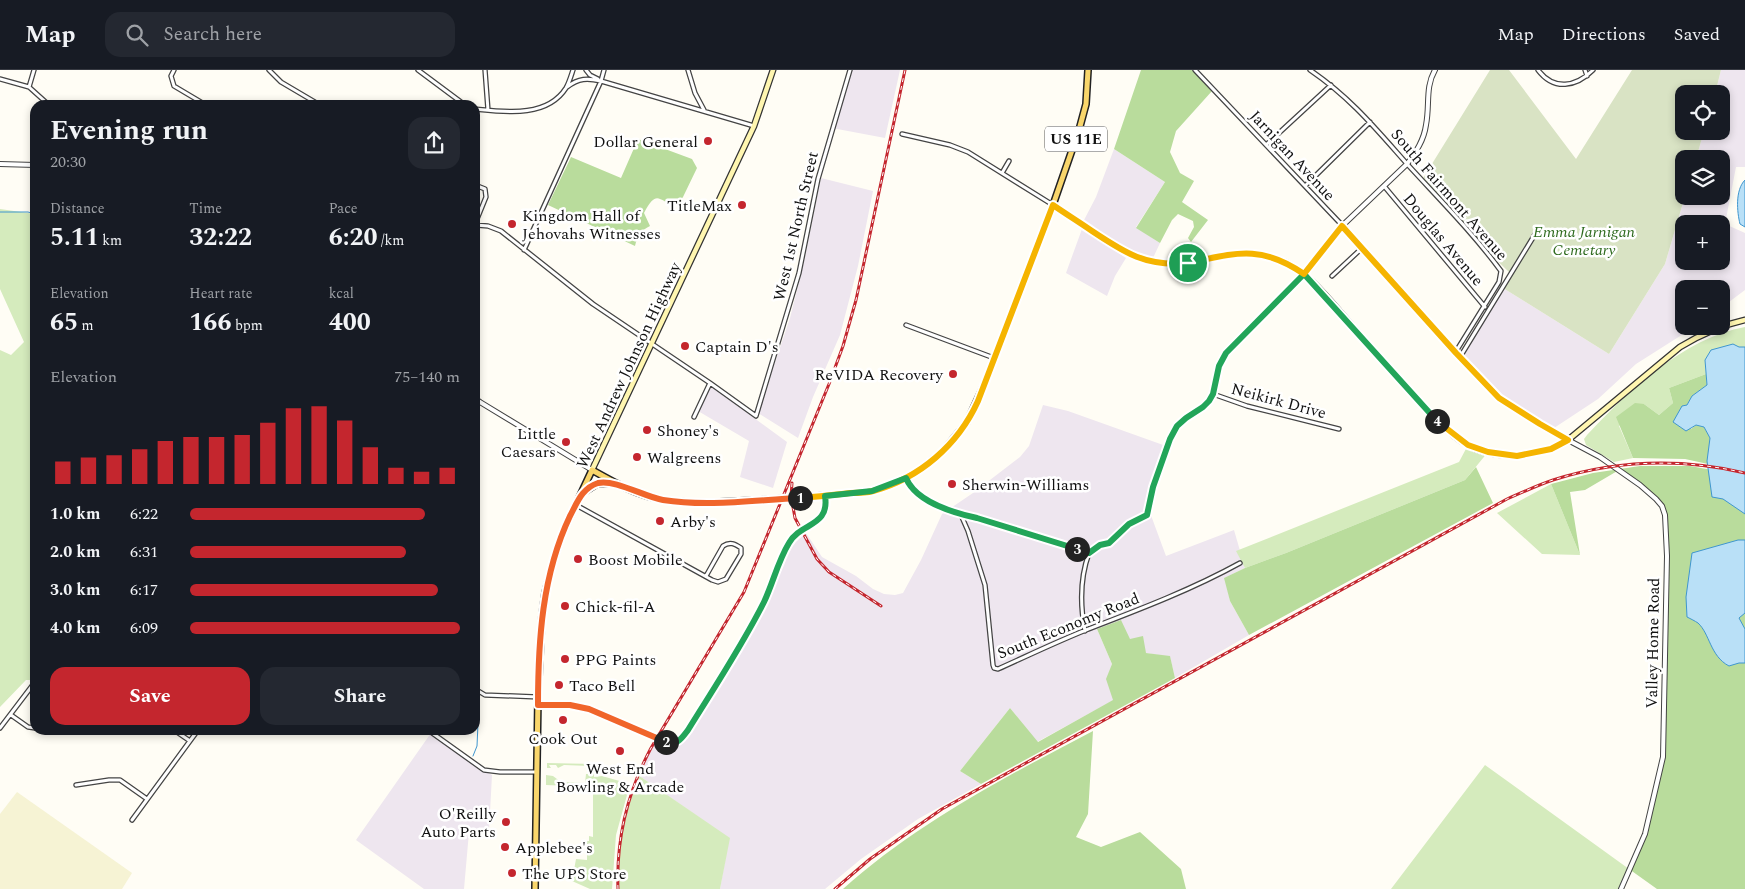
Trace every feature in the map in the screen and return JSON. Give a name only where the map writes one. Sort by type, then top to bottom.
[{"type":"main road","name":"West Andrew Johnson Highway","points":[[535,889],[538,697],[542,615],[553,562],[563,532],[580,495],[754,126],[773,70]]},
{"type":"main road","name":"US 11E","points":[[592,470],[629,490],[662,500],[696,503],[825,496],[872,491],[906,478],[937,457],[958,434],[973,412],[1053,205],[1079,130],[1086,104],[1088,70]]},
{"type":"main road","points":[[1053,205],[1127,254],[1149,262],[1176,264],[1228,254],[1262,255],[1285,262],[1304,274],[1431,415],[1448,431],[1468,445],[1488,452],[1517,456],[1551,449],[1568,440],[1680,347],[1704,334],[1745,320]]},
{"type":"main road","points":[[580,495],[597,484],[616,483]]},
{"type":"street","points":[[29,88],[34,70]]},
{"type":"street","points":[[174,70],[171,76],[174,86],[198,100]]},
{"type":"street","points":[[270,70],[281,82],[312,100]]},
{"type":"street","points":[[418,70],[458,100]]},
{"type":"street","points":[[486,70],[488,110]]},
{"type":"street","points":[[567,87],[573,70]]},
{"type":"street","points":[[586,70],[600,81]]},
{"type":"street","points":[[524,250],[604,70]]},
{"type":"street","points":[[688,70],[695,93],[704,111]]},
{"type":"street","name":"West 1st North Street","points":[[710,383],[756,416],[800,273],[818,178],[850,70]]},
{"type":"street","name":"Jarnigan Avenue","points":[[1195,70],[1267,144],[1499,398],[1568,440]]},
{"type":"street","name":"South Fairmont Avenue","points":[[1310,70],[1331,85],[1370,122],[1484,248],[1501,271],[1499,282],[1456,353]]},
{"type":"street","points":[[1085,631],[1081,598],[1082,582],[1089,553],[1100,545],[1109,543],[1129,524],[1147,515],[1153,487],[1174,432],[1177,426],[1186,418],[1203,407],[1213,394],[1219,366],[1226,353],[1304,274],[1342,226],[1407,164],[1422,141],[1426,125],[1428,89],[1435,70]]},
{"type":"street","points":[[1538,70],[1545,79],[1555,84],[1577,82],[1594,70]]},
{"type":"street","points":[[1585,70],[1587,76]]},
{"type":"street","points":[[0,78],[29,88],[43,100]]},
{"type":"street","points":[[480,109],[502,112],[540,108],[561,95],[576,80],[585,78],[754,126]]},
{"type":"street","points":[[1267,144],[1331,85]]},
{"type":"street","points":[[1305,186],[1370,122]]},
{"type":"street","points":[[902,134],[959,148],[1053,205]]},
{"type":"street","points":[[1002,173],[1009,162]]},
{"type":"street","points":[[0,164],[30,165]]},
{"type":"street","name":"Douglas Avenue","points":[[1384,186],[1485,307]]},
{"type":"street","points":[[480,187],[485,189],[486,197],[480,212]]},
{"type":"street","points":[[480,225],[501,231],[593,304],[710,383],[694,417]]},
{"type":"street","points":[[1460,357],[1536,231]]},
{"type":"street","points":[[1332,276],[1361,249]]},
{"type":"street","points":[[906,325],[994,358]]},
{"type":"street","name":"Neikirk Drive","points":[[1213,394],[1247,406],[1339,429]]},
{"type":"street","points":[[480,402],[592,470]]},
{"type":"street","name":"Valley Home Road","points":[[1568,440],[1600,457],[1640,485],[1656,499],[1666,515],[1667,556],[1663,757],[1645,834],[1621,889]]},
{"type":"street","points":[[906,478],[914,492],[926,500],[961,514],[1089,553]]},
{"type":"street","points":[[538,705],[570,705],[589,709],[671,744],[680,741],[764,602],[789,543],[798,532],[818,521],[822,516],[826,503],[825,496]]},
{"type":"street","points":[[576,505],[706,576],[718,582],[726,579],[740,554],[741,548],[732,543],[727,543],[723,546],[706,576]]},
{"type":"street","name":"South Economy Road","points":[[961,514],[985,585],[993,665],[994,668],[998,669],[1211,579],[1240,563]]},
{"type":"street","points":[[0,728],[30,689]]},
{"type":"street","points":[[480,692],[485,695],[538,697]]},
{"type":"street","points":[[11,715],[30,727]]},
{"type":"street","points":[[181,735],[190,741]]},
{"type":"street","points":[[132,820],[194,735]]},
{"type":"street","points":[[435,735],[487,771],[538,772]]},
{"type":"street","points":[[76,785],[120,780],[147,799]]},
{"type":"shaded area","points":[[850,70],[900,70],[885,138],[832,128]]},
{"type":"shaded area","points":[[1721,70],[1745,70],[1745,167],[1736,167],[1730,198],[1730,150],[1699,150],[1701,140],[1730,140],[1730,85],[1717,85]]},
{"type":"shaded area","points":[[1114,149],[1165,182],[1136,227],[1160,243],[1153,258],[1128,250],[1083,222],[1096,197]]},
{"type":"shaded area","points":[[821,178],[873,191],[858,266],[840,335],[813,397],[798,438],[758,413],[790,318],[804,262]]},
{"type":"shaded area","points":[[1682,205],[1729,205],[1727,215],[1679,215]]},
{"type":"shaded area","points":[[1730,226],[1745,233],[1745,290],[1730,301],[1730,280],[1675,280],[1675,335],[1682,335],[1636,364],[1598,399],[1554,428],[1497,394],[1460,357],[1503,288],[1609,354],[1665,264],[1675,230],[1675,270],[1730,270]]},
{"type":"shaded area","points":[[1082,229],[1126,258],[1115,276],[1107,296],[1066,273]]},
{"type":"shaded area","points":[[709,385],[787,442],[773,488],[740,477],[749,441],[698,411]]},
{"type":"shaded area","points":[[1043,405],[1068,411],[1166,446],[1151,493],[1152,500],[1149,510],[1166,556],[1234,530],[1245,568],[1225,578],[1230,601],[1249,635],[1175,678],[1170,657],[1146,653],[1130,639],[1097,629],[1112,664],[1107,679],[1114,700],[1037,742],[1010,708],[960,771],[981,784],[918,819],[861,859],[825,889],[720,889],[729,838],[638,775],[657,738],[671,743],[680,741],[742,641],[746,643],[784,565],[790,548],[798,537],[806,533],[822,557],[856,576],[873,589],[884,594],[895,595],[903,593],[921,560],[942,514],[1020,457],[1029,446]]},
{"type":"shaded area","points":[[430,735],[434,735],[492,775],[489,831],[469,832],[464,889],[424,889],[356,840]]},
{"type":"shaded area","points":[[17,792],[132,873],[122,889],[0,889],[0,814]]},
{"type":"green space","points":[[1141,70],[1192,70],[1212,91],[1176,131],[1170,152],[1180,173],[1194,181],[1182,202],[1208,220],[1191,242],[1188,238],[1194,227],[1193,221],[1178,214],[1172,220],[1160,243],[1136,228],[1165,182],[1114,149]]},
{"type":"green space","name":"Emma Jarnigan Cemetary","points":[[1490,70],[1509,70],[1576,159],[1632,70],[1721,70],[1717,85],[1675,85],[1675,140],[1701,140],[1699,150],[1675,150],[1675,205],[1682,205],[1679,215],[1675,215],[1675,230],[1665,264],[1609,354],[1503,288],[1511,274],[1484,248],[1422,180]]},
{"type":"green space","points":[[638,139],[692,159],[697,168],[677,205],[659,198],[652,200],[644,213],[650,226],[640,234],[635,246],[548,205],[571,157],[621,178]]},
{"type":"green space","points":[[0,209],[30,213],[30,680],[26,680],[0,707],[0,350],[11,355],[24,342],[0,289]]},
{"type":"green space","points":[[1745,327],[1745,347],[1739,347],[1705,360],[1706,374],[1669,388],[1673,403],[1659,415],[1644,404],[1619,426],[1633,458],[1614,462],[1586,445],[1584,439],[1587,435],[1639,384],[1679,354],[1717,335],[1730,335],[1730,331]]},
{"type":"green space","points":[[1706,374],[1707,385],[1692,396],[1687,405],[1691,429],[1696,425],[1704,427],[1710,438],[1708,464],[1685,459],[1633,458],[1616,417],[1635,403],[1644,404],[1659,415],[1673,403],[1669,388]]},
{"type":"green space","points":[[1468,445],[1488,452],[1465,480],[1245,568],[1236,551],[1459,462]]},
{"type":"green space","points":[[1640,466],[1690,466],[1745,476],[1745,889],[1657,889],[1629,869],[1645,834],[1664,746],[1665,515],[1656,499],[1619,470],[1585,490],[1570,492],[1580,555],[1551,484],[1593,473]]},
{"type":"green space","points":[[1476,467],[1493,503],[1249,635],[1230,601],[1224,578],[1465,480]]},
{"type":"green space","points":[[1551,484],[1580,555],[1542,554],[1497,513]]},
{"type":"green space","points":[[1121,620],[1130,639],[1143,636],[1146,653],[1170,656],[1175,678],[981,784],[960,771],[1010,708],[1038,742],[1113,700],[1106,679],[1112,664],[1097,629]]},
{"type":"green space","points":[[1093,731],[1088,814],[1076,837],[1101,847],[1140,832],[1181,869],[1186,889],[843,889],[871,865],[931,822],[1027,766]]},
{"type":"green space","points":[[547,763],[594,764],[594,777],[602,776],[630,784],[616,835],[612,889],[590,889],[572,881],[576,859],[587,860],[587,841],[589,841],[589,836],[593,837],[593,787],[546,785],[546,775],[553,776],[561,782],[585,783],[586,774],[590,774],[590,766],[564,765],[558,768],[556,765],[549,765],[551,768],[547,768]]},
{"type":"green space","points":[[1485,765],[1629,869],[1619,889],[1391,889]]},
{"type":"green space","points":[[638,775],[730,838],[720,889],[618,889],[619,845],[628,803]]},
{"type":"water","points":[[1745,180],[1745,227],[1740,224],[1738,195]]},
{"type":"water","points":[[1733,344],[1745,347],[1745,514],[1723,499],[1712,497],[1707,461],[1710,438],[1704,427],[1696,425],[1686,431],[1673,422],[1682,406],[1687,405],[1692,396],[1707,385],[1705,360],[1711,350]]},
{"type":"water","points":[[1738,540],[1745,540],[1745,613],[1739,618],[1745,629],[1745,663],[1729,666],[1718,657],[1698,623],[1687,617],[1686,597],[1692,553]]},
{"type":"waterway","points":[[0,212],[30,213]]},
{"type":"waterway","points":[[473,756],[477,746],[477,735]]},
{"type":"railway","points":[[618,889],[621,834],[635,782],[651,748],[744,592],[843,346],[856,300],[905,70]]},
{"type":"railway","points":[[835,889],[870,859],[942,809],[1507,499],[1536,486],[1577,473],[1625,465],[1673,463],[1721,468],[1745,473]]},
{"type":"railway","points":[[792,483],[791,496],[795,518],[817,559],[829,572],[881,606]]},
{"type":"place","name":"Dollar General","points":[[708,141]]},
{"type":"place","name":"TitleMax","points":[[742,205]]},
{"type":"place","name":"Kingdom Hall of Jehovahs Witnesses","points":[[512,224]]},
{"type":"place","name":"Captain D's","points":[[685,346]]},
{"type":"place","name":"ReVIDA Recovery","points":[[953,374]]},
{"type":"place","name":"Shoney's","points":[[647,430]]},
{"type":"place","name":"Little Caesars","points":[[566,442]]},
{"type":"place","name":"Walgreens","points":[[637,457]]},
{"type":"place","name":"Sherwin-Williams","points":[[952,484]]},
{"type":"place","name":"Arby's","points":[[660,521]]},
{"type":"place","name":"Boost Mobile","points":[[578,559]]},
{"type":"place","name":"Chick-fil-A","points":[[565,606]]},
{"type":"place","name":"PPG Paints","points":[[565,659]]},
{"type":"place","name":"Taco Bell","points":[[559,685]]},
{"type":"place","name":"Cook Out","points":[[563,720]]},
{"type":"place","name":"West End Bowling & Arcade","points":[[620,751]]},
{"type":"place","name":"O'Reilly Auto Parts","points":[[506,822]]},
{"type":"place","name":"Applebee's","points":[[505,847]]},
{"type":"place","name":"The UPS Store","points":[[512,873]]},
{"type":"route","points":[[1188,263],[1167,264],[1149,262],[1127,254],[1053,205],[973,412],[944,450],[921,469],[906,478],[872,491],[825,496],[696,503],[662,500],[629,490],[616,483],[600,483],[586,490],[580,495],[563,532],[545,594],[542,615],[538,705],[570,705],[589,709],[671,744],[680,741],[764,602],[789,543],[798,532],[818,521],[822,516],[826,503],[825,496],[872,491],[906,478],[914,492],[926,500],[961,514],[1056,541],[1089,553],[1100,545],[1109,543],[1129,524],[1147,515],[1153,487],[1170,439],[1177,426],[1209,401],[1213,394],[1219,366],[1226,353],[1304,274],[1431,415],[1448,431],[1468,445],[1488,452],[1517,456],[1551,449],[1568,440],[1499,398],[1374,264],[1342,226],[1304,274],[1285,262],[1262,255],[1228,254],[1188,263]]}]
